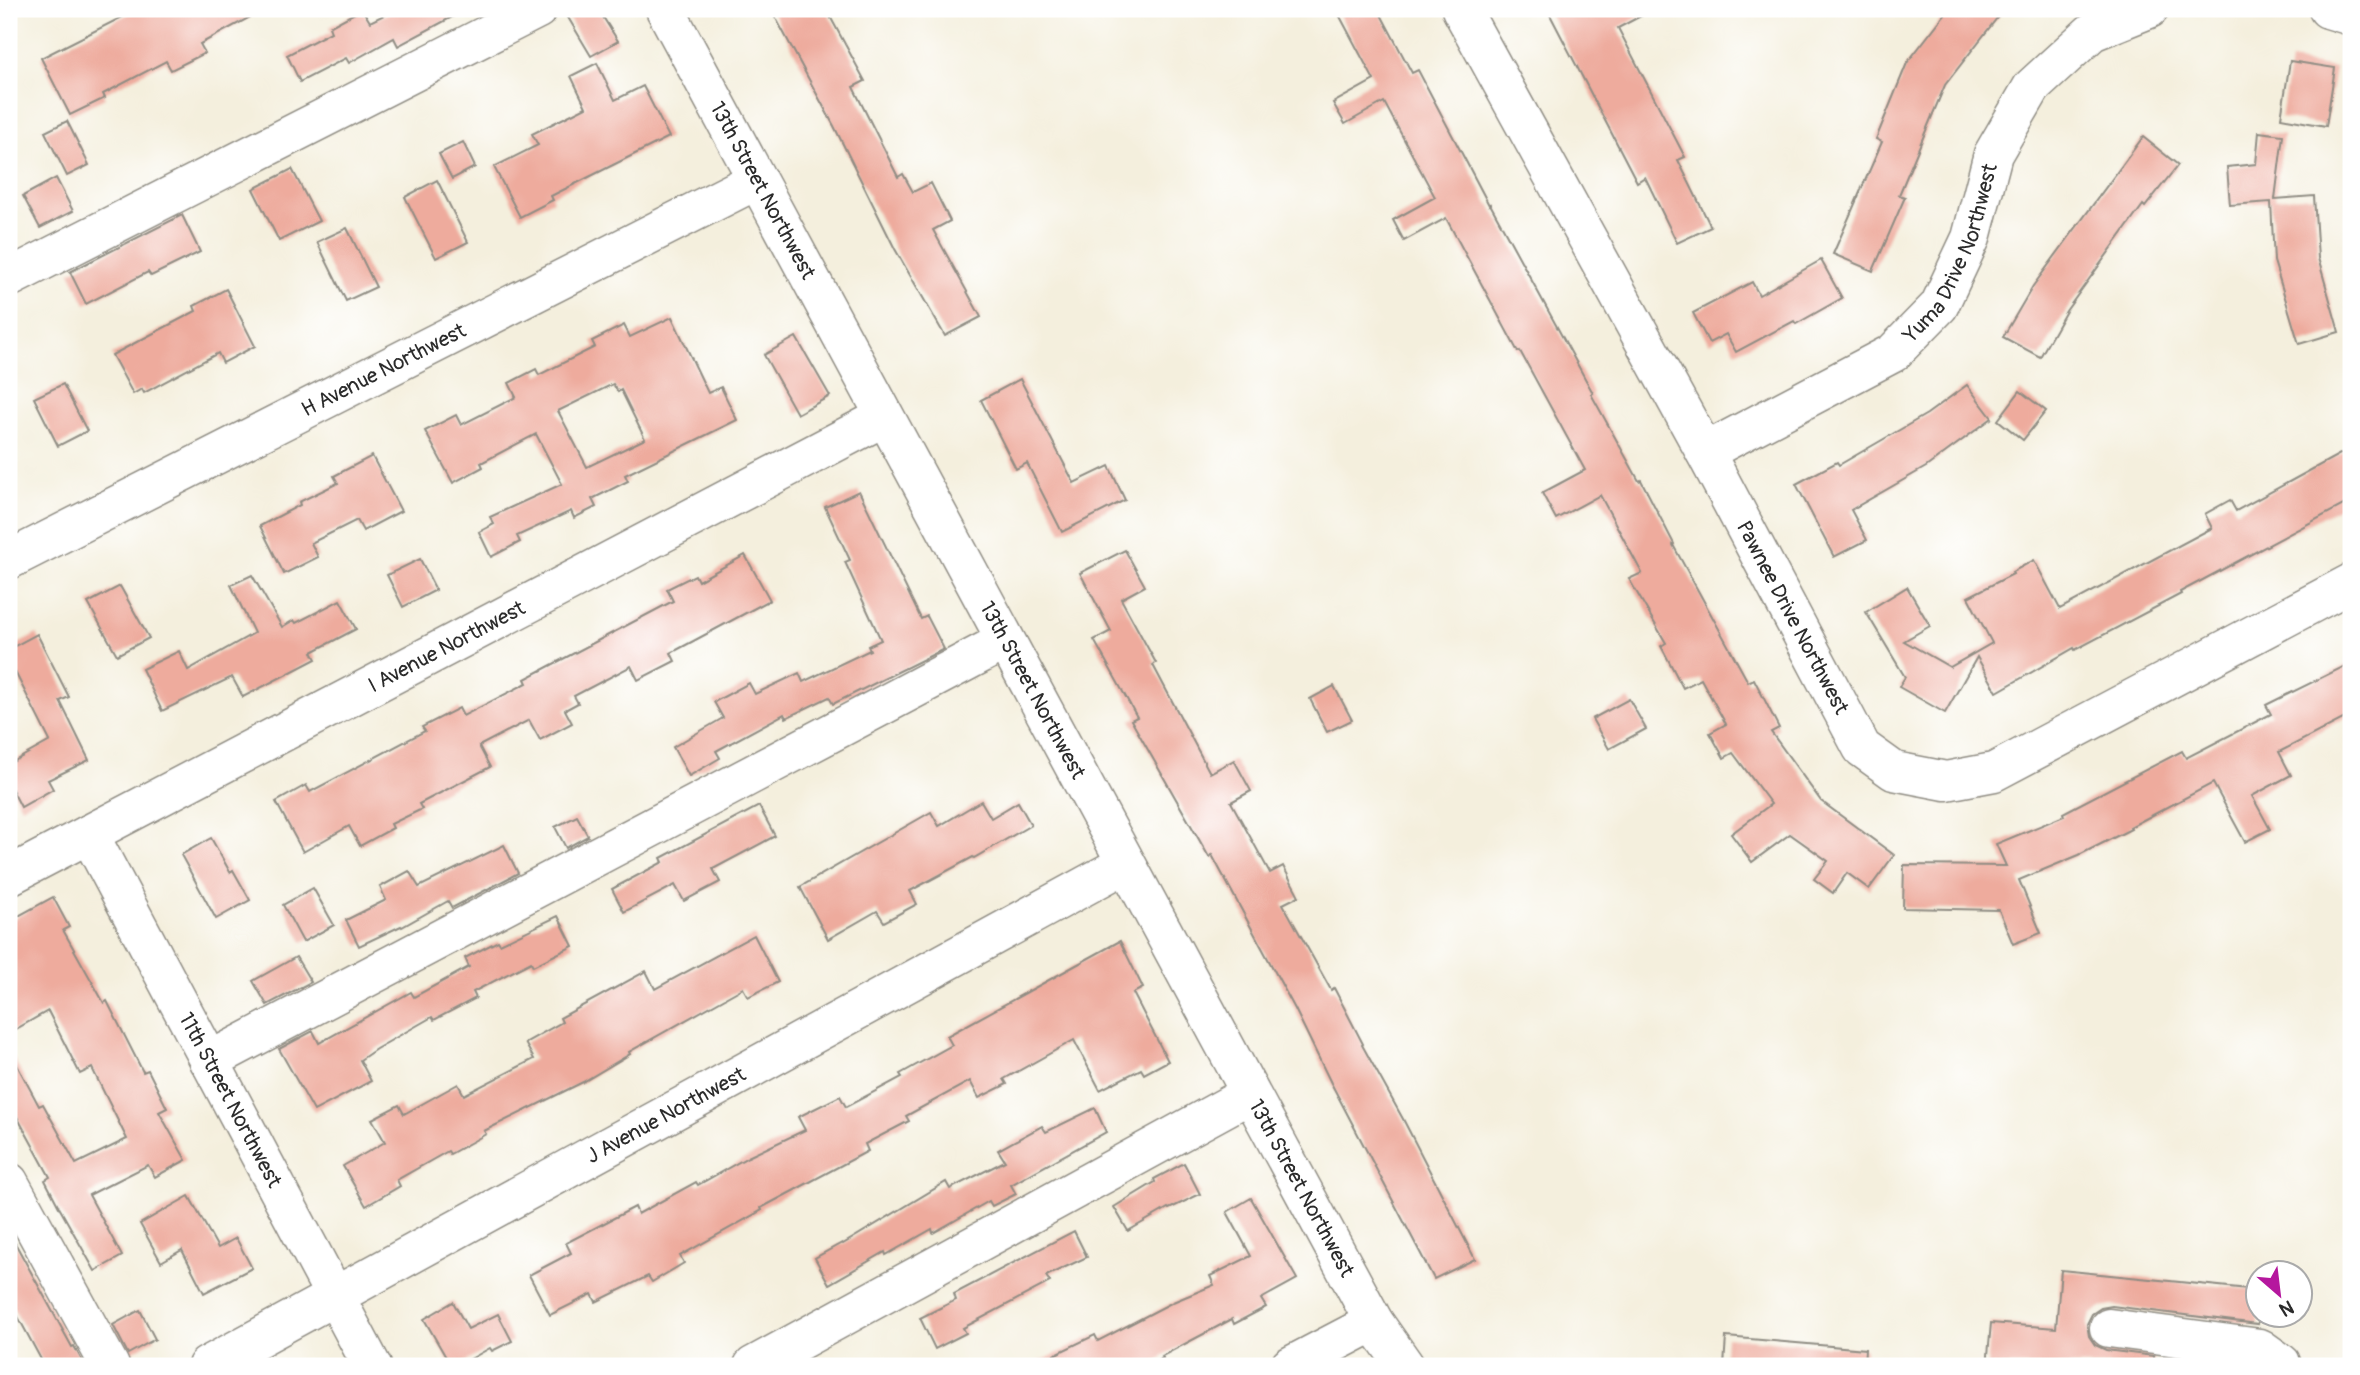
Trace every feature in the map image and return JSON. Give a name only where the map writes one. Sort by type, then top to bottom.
[{"type":"street","points":[[9,278],[538,9]]},
{"type":"street","name":"13th Street Northwest","points":[[665,9],[1374,1322],[1405,1366]]},
{"type":"street","name":"Pawnee Drive Northwest","points":[[1461,9],[1705,453],[1862,748],[1894,771],[1946,781],[1994,772],[2351,583]]},
{"type":"street","name":"Yuma Drive Northwest","points":[[1705,453],[1893,353],[1939,306],[1971,238],[1993,154],[2032,87],[2092,32],[2149,9]]},
{"type":"street","points":[[2328,9],[2351,16]]},
{"type":"street","name":"H Avenue Northwest","points":[[9,560],[757,180]]},
{"type":"street","name":"I Avenue Northwest","points":[[9,876],[884,417]]},
{"type":"street","points":[[209,1061],[1005,641]]},
{"type":"street","name":"11th Street Northwest","points":[[89,834],[372,1366]]},
{"type":"street","name":"J Avenue Northwest","points":[[207,1366],[1125,864]]},
{"type":"street","points":[[752,1366],[1250,1094]]},
{"type":"street","points":[[9,1182],[110,1366]]},
{"type":"street","points":[[1290,1366],[1374,1322]]},
{"type":"street","points":[[2109,1328],[2260,1348],[2281,1363],[2281,1366]]},
{"type":"building","points":[[138,9],[265,9],[200,44],[205,53],[171,70],[166,61],[103,94],[105,98],[70,115],[41,58]]},
{"type":"building","points":[[362,9],[370,22],[396,9],[467,9],[398,46],[394,38],[349,63],[346,58],[300,82],[287,55],[331,32],[329,27]]},
{"type":"building","points":[[563,9],[598,9],[618,41],[591,56]]},
{"type":"building","points":[[771,9],[826,9],[865,81],[853,87],[898,177],[903,174],[913,192],[931,183],[950,221],[933,230],[981,317],[945,336],[895,249],[834,126]]},
{"type":"building","points":[[1336,9],[1378,9],[1412,73],[1418,70],[1748,682],[1754,679],[1779,728],[1771,732],[1821,801],[1894,855],[1869,889],[1847,873],[1833,893],[1814,879],[1828,861],[1790,834],[1752,862],[1731,834],[1771,804],[1733,753],[1724,758],[1710,733],[1726,724],[1701,679],[1683,688],[1661,646],[1666,643],[1629,579],[1642,573],[1600,495],[1556,519],[1542,493],[1585,470],[1446,218],[1404,241],[1393,220],[1435,197],[1384,102],[1345,124],[1333,103],[1374,80]]},
{"type":"building","points":[[1547,9],[1654,9],[1618,28],[1685,157],[1678,160],[1711,227],[1677,243],[1645,177],[1637,182]]},
{"type":"building","points":[[1949,9],[2004,9],[1945,85],[1899,195],[1905,197],[1873,271],[1833,254],[1882,142],[1876,139],[1907,63]]},
{"type":"building","points":[[2290,61],[2335,68],[2326,126],[2281,118]]},
{"type":"building","points":[[597,63],[615,100],[643,86],[669,137],[551,196],[553,200],[520,217],[494,167],[538,145],[532,134],[586,107],[571,76]]},
{"type":"building","points":[[67,121],[89,165],[67,176],[45,132]]},
{"type":"building","points":[[2259,132],[2283,135],[2275,199],[2314,196],[2318,258],[2339,332],[2299,344],[2274,261],[2271,202],[2230,205],[2227,167],[2256,164]]},
{"type":"building","points":[[2143,137],[2178,165],[2145,207],[2143,205],[2066,311],[2040,357],[2003,337],[2033,286]]},
{"type":"building","points":[[463,142],[475,167],[452,179],[439,154]]},
{"type":"building","points":[[292,169],[319,221],[279,241],[253,189]]},
{"type":"building","points":[[56,178],[73,211],[40,228],[23,196]]},
{"type":"building","points":[[437,180],[468,242],[436,258],[405,197]]},
{"type":"building","points":[[182,215],[200,252],[151,276],[148,272],[86,304],[70,272]]},
{"type":"building","points":[[347,228],[376,287],[346,301],[317,242]]},
{"type":"building","points":[[1821,260],[1842,298],[1796,324],[1794,321],[1736,352],[1726,334],[1709,343],[1693,313],[1752,282],[1759,295]]},
{"type":"building","points":[[226,289],[255,346],[223,363],[218,353],[144,393],[142,389],[133,394],[112,355],[196,311],[194,306]]},
{"type":"building","points":[[672,317],[708,393],[721,387],[737,420],[625,475],[628,481],[592,499],[596,507],[574,518],[571,511],[517,536],[520,542],[491,557],[479,532],[494,524],[490,517],[562,484],[536,434],[481,463],[483,467],[453,483],[425,431],[456,415],[461,425],[516,397],[509,383],[536,369],[539,375],[595,347],[592,341],[624,325],[630,337]],"holes":[[[613,384],[618,392],[621,390],[645,439],[587,467],[558,411]]]},
{"type":"building","points":[[796,337],[830,396],[797,414],[764,355]]},
{"type":"building","points":[[1020,379],[1074,483],[1109,466],[1125,500],[1062,532],[1027,463],[1016,469],[981,400]]},
{"type":"building","points":[[63,384],[87,431],[58,446],[34,398]]},
{"type":"building","points":[[1967,385],[1992,418],[1926,467],[1851,510],[1867,540],[1834,557],[1796,484],[1837,462],[1839,465],[1927,414]]},
{"type":"building","points":[[2020,391],[2046,411],[2023,440],[1998,420]]},
{"type":"building","points":[[2351,448],[2351,501],[2180,592],[2181,594],[2075,650],[2074,648],[1997,692],[1977,657],[1945,713],[1899,687],[1905,677],[1866,612],[1907,587],[1930,626],[1904,641],[1950,667],[1992,643],[1968,597],[2013,574],[2012,572],[2034,560],[2060,609],[2212,528],[2205,514],[2230,500],[2236,511]]},
{"type":"building","points":[[372,456],[401,511],[363,531],[357,520],[311,543],[318,557],[284,574],[260,526],[300,505],[299,502],[338,483],[334,476]]},
{"type":"building","points":[[859,491],[921,619],[927,616],[944,649],[833,704],[829,697],[786,718],[784,714],[716,751],[720,758],[689,776],[673,747],[723,718],[714,702],[749,683],[755,694],[799,673],[803,682],[870,650],[868,646],[881,640],[845,562],[850,560],[825,507]]},
{"type":"building","points":[[1125,550],[1145,586],[1121,599],[1156,663],[1153,665],[1210,773],[1234,760],[1251,791],[1231,802],[1270,873],[1283,866],[1299,896],[1283,904],[1331,990],[1334,988],[1475,1259],[1434,1279],[1212,855],[1209,857],[1131,720],[1137,717],[1094,640],[1111,631],[1080,573]]},
{"type":"building","points":[[745,555],[770,600],[671,653],[675,661],[638,680],[631,666],[574,696],[578,703],[565,710],[572,723],[540,740],[529,720],[479,746],[490,767],[419,804],[422,809],[391,824],[393,828],[360,846],[349,826],[303,852],[276,802],[306,785],[310,792],[425,731],[422,727],[459,708],[463,716],[527,683],[525,679],[673,601],[667,589],[695,575],[698,581]]},
{"type":"building","points":[[420,559],[436,590],[403,607],[387,575]]},
{"type":"building","points":[[252,575],[282,627],[294,620],[296,623],[340,600],[356,629],[312,652],[316,659],[243,697],[232,677],[162,711],[142,669],[179,651],[188,670],[254,633],[231,585]]},
{"type":"building","points":[[120,586],[149,638],[117,655],[88,603]]},
{"type":"building","points":[[37,634],[69,697],[60,701],[89,760],[48,780],[53,789],[21,807],[9,784],[9,764],[50,741],[9,660],[9,649]]},
{"type":"building","points":[[2351,663],[2351,715],[2279,752],[2291,775],[2252,796],[2270,829],[2245,842],[2213,783],[2079,855],[2019,880],[2041,933],[2013,944],[1999,910],[1903,908],[1904,865],[2006,866],[1996,844],[2064,816],[2063,813],[2182,751],[2186,758],[2271,714],[2266,705]]},
{"type":"building","points":[[1334,686],[1352,720],[1327,732],[1310,699]]},
{"type":"building","points":[[1629,699],[1646,729],[1609,749],[1592,719]]},
{"type":"building","points":[[981,801],[991,818],[1018,802],[1031,825],[910,891],[917,904],[884,922],[877,911],[828,939],[800,887],[931,812],[939,826]]},
{"type":"building","points":[[759,806],[775,836],[713,869],[720,882],[684,901],[675,885],[624,912],[612,889],[663,862],[661,858]]},
{"type":"building","points":[[577,816],[588,836],[566,848],[555,827]]},
{"type":"building","points":[[211,838],[250,900],[216,919],[181,855]]},
{"type":"building","points":[[504,845],[518,873],[452,908],[448,901],[402,927],[359,946],[346,920],[386,900],[380,887],[409,871],[419,887]]},
{"type":"building","points":[[313,888],[334,925],[303,942],[283,905]]},
{"type":"building","points":[[53,897],[69,927],[63,930],[104,1003],[107,1001],[143,1072],[148,1070],[167,1108],[159,1112],[186,1160],[155,1177],[148,1165],[89,1195],[122,1256],[95,1271],[45,1180],[50,1177],[9,1102],[9,1050],[39,1106],[43,1104],[76,1164],[127,1139],[92,1068],[80,1074],[48,1011],[9,1033],[9,921]]},
{"type":"building","points":[[558,916],[573,946],[533,966],[531,962],[473,992],[476,998],[434,1020],[432,1017],[376,1049],[360,1060],[371,1081],[314,1111],[279,1049],[313,1031],[319,1043],[411,992],[414,997],[469,967],[465,958]]},
{"type":"building","points":[[754,935],[778,982],[748,997],[743,988],[629,1052],[630,1054],[583,1082],[484,1131],[486,1134],[450,1154],[448,1151],[397,1180],[400,1186],[366,1206],[343,1166],[385,1142],[372,1119],[399,1105],[404,1114],[458,1084],[464,1095],[534,1059],[525,1043],[562,1022],[560,1018],[646,971],[655,989]]},
{"type":"building","points":[[1120,941],[1143,988],[1133,993],[1168,1061],[1144,1074],[1141,1069],[1100,1090],[1074,1040],[1004,1079],[1007,1084],[979,1098],[970,1081],[906,1116],[909,1121],[865,1144],[868,1151],[761,1208],[762,1210],[680,1256],[684,1263],[652,1282],[648,1276],[596,1302],[592,1294],[550,1315],[529,1275],[571,1253],[566,1243],[635,1207],[638,1214],[696,1182],[698,1185],[805,1130],[798,1117],[840,1096],[846,1107],[902,1077],[900,1074],[952,1045],[947,1036]]},
{"type":"building","points":[[296,957],[311,982],[267,1005],[253,981]]},
{"type":"building","points":[[1095,1108],[1106,1132],[1011,1185],[1016,1194],[992,1206],[989,1201],[933,1233],[932,1229],[886,1255],[885,1252],[829,1284],[815,1258],[946,1182],[950,1189],[1005,1161],[998,1150],[1042,1126],[1046,1132]]},
{"type":"building","points":[[1184,1163],[1200,1194],[1168,1208],[1128,1231],[1114,1207],[1155,1182],[1154,1179]]},
{"type":"building","points":[[189,1196],[218,1248],[236,1238],[252,1268],[204,1293],[182,1250],[161,1262],[140,1224]]},
{"type":"building","points":[[1251,1198],[1297,1279],[1261,1299],[1266,1307],[1234,1324],[1232,1319],[1148,1366],[1031,1366],[1095,1335],[1098,1341],[1173,1302],[1214,1285],[1210,1276],[1251,1256],[1227,1212]]},
{"type":"building","points":[[1074,1231],[1087,1257],[1046,1276],[1050,1282],[963,1328],[966,1333],[935,1349],[920,1318],[956,1300],[954,1294]]},
{"type":"building","points":[[9,1232],[85,1366],[37,1366],[43,1363],[9,1300]]},
{"type":"building","points":[[2061,1270],[2244,1289],[2244,1322],[2112,1306],[2101,1308],[2092,1314],[2087,1324],[2089,1336],[2095,1345],[2106,1350],[2154,1356],[2153,1366],[1987,1366],[1991,1323],[2056,1328]]},
{"type":"building","points":[[453,1302],[468,1329],[498,1314],[512,1341],[492,1351],[490,1348],[458,1366],[451,1366],[424,1319]]},
{"type":"building","points":[[140,1310],[155,1339],[128,1354],[113,1325]]},
{"type":"building","points":[[1726,1337],[1865,1349],[1864,1366],[1724,1366]]}]
